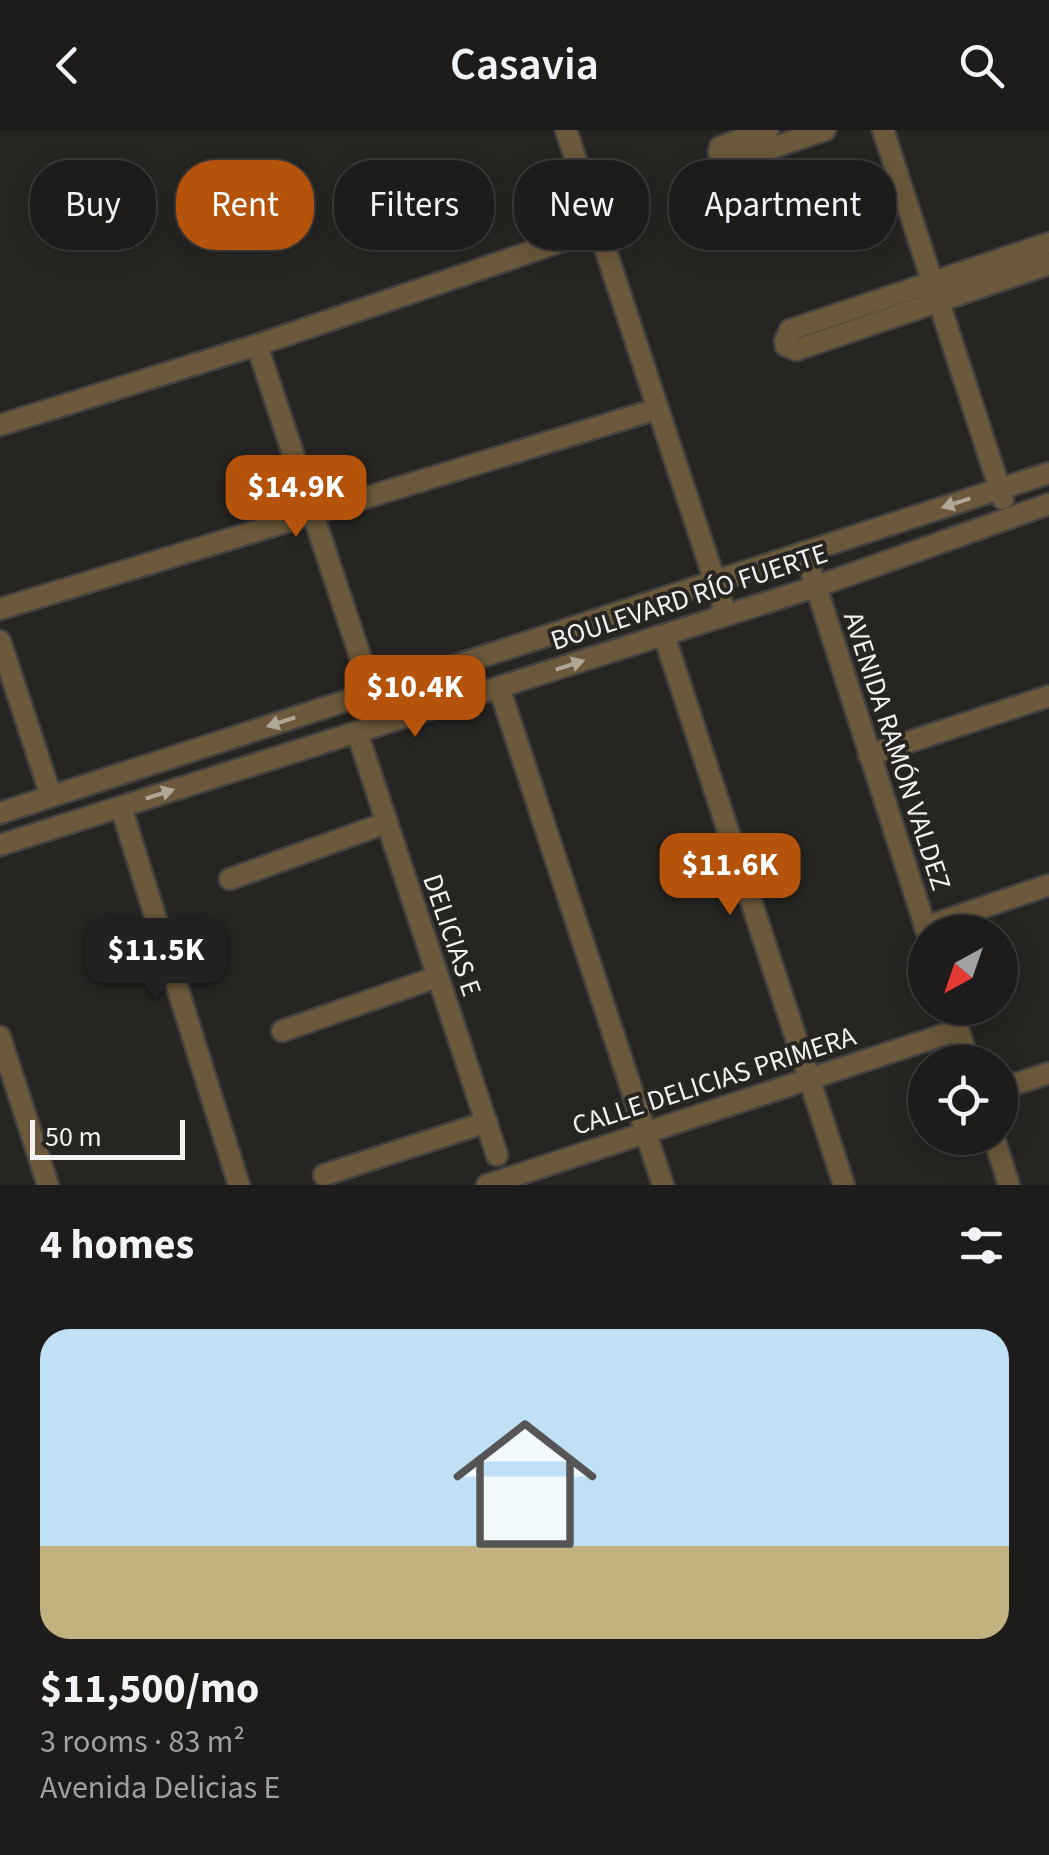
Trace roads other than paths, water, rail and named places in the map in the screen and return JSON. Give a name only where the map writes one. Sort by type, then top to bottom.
[{"type":"street","points":[[566,130],[576,160]]},
{"type":"street","points":[[768,130],[720,147],[718,152],[723,161],[824,130]]},
{"type":"street","points":[[883,130],[1009,517]]},
{"type":"street","points":[[1049,243],[936,292],[796,350],[786,346],[790,330],[936,292],[1049,264]]},
{"type":"street","points":[[0,425],[536,250]]},
{"type":"street","points":[[605,250],[726,615]]},
{"type":"street","name":"DELICIAS E","points":[[257,344],[372,692],[367,729],[386,824],[496,1154]]},
{"type":"street","points":[[0,610],[657,409]]},
{"type":"street","name":"BOULEVARD RÍO FUERTE","points":[[0,813],[1049,473]]},
{"type":"street","name":"BOULEVARD RÍO FUERTE","points":[[0,845],[815,587],[1049,504]]},
{"type":"street","name":"AVENIDA RAMÓN VALDEZ","points":[[805,552],[921,915]]},
{"type":"street","points":[[664,635],[844,1185]]},
{"type":"street","points":[[0,641],[51,796]]},
{"type":"street","points":[[500,687],[663,1185]]},
{"type":"street","points":[[869,755],[1049,696]]},
{"type":"street","points":[[121,806],[239,1185]]},
{"type":"street","points":[[230,878],[386,824]]},
{"type":"street","points":[[967,915],[1049,885]]},
{"type":"street","points":[[282,1031],[437,977]]},
{"type":"street","points":[[956,1025],[963,1045]]},
{"type":"street","name":"CALLE DELICIAS PRIMERA","points":[[487,1185],[958,1030]]},
{"type":"street","points":[[0,1037],[48,1185]]},
{"type":"street","points":[[1018,1082],[1049,1073]]},
{"type":"street","points":[[324,1176],[487,1122]]},
{"type":"street","points":[[999,1155],[1009,1185]]}]
